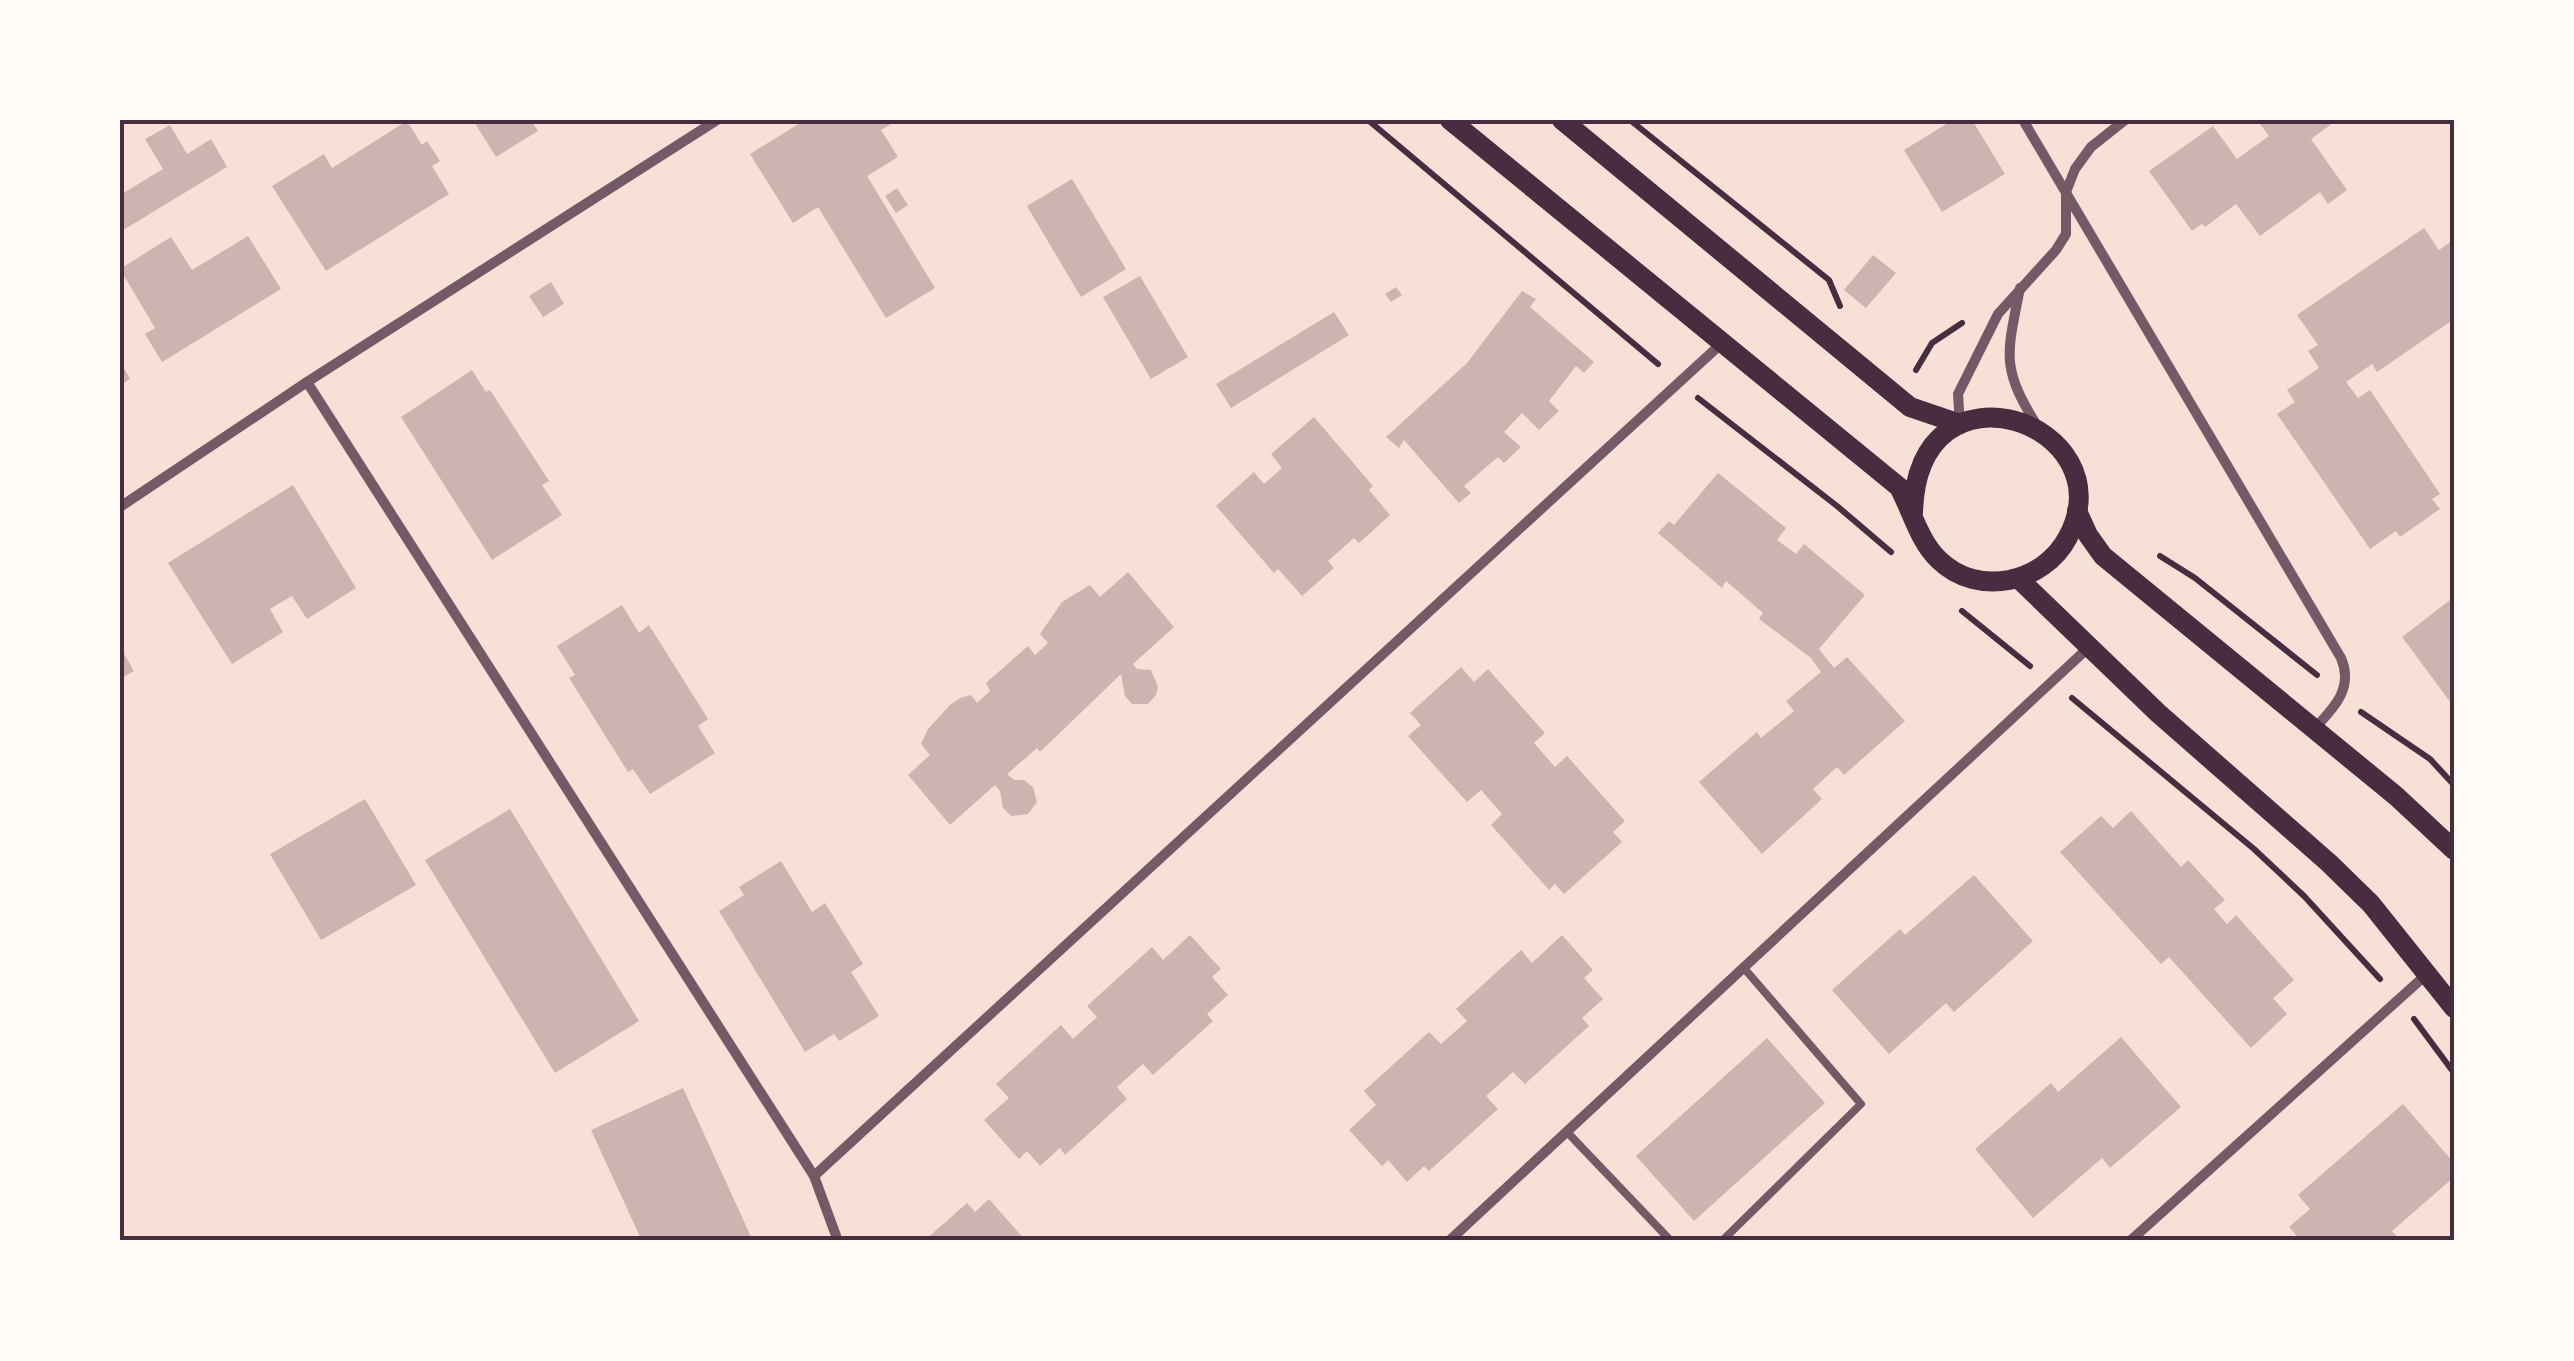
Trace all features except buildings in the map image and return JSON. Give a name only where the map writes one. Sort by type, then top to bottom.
[{"type":"main road","points":[[1450,120],[1900,487],[1923,540],[1940,562],[1964,576],[1992,582],[2020,579],[2058,554],[2077,511],[2077,488],[2070,464],[2058,445],[2040,429],[1998,416],[1960,424],[1938,439],[1922,460],[1914,484],[1913,513]]},
{"type":"main road","points":[[1562,120],[1910,407],[1960,424]]},
{"type":"main road","points":[[2077,511],[2103,556],[2396,796],[2454,850]]},
{"type":"main road","points":[[2020,579],[2088,648],[2329,862],[2371,904],[2454,1008]]},
{"type":"street","points":[[120,507],[306,382],[717,120]]},
{"type":"street","points":[[2023,120],[2341,658],[2346,674],[2343,694],[2314,729]]},
{"type":"street","points":[[1960,424],[1958,394],[1998,314],[2066,234],[2066,192],[2075,169],[2090,147],[2126,120]]},
{"type":"street","points":[[2020,287],[2008,365],[2016,389],[2040,429]]},
{"type":"street","points":[[814,1176],[1722,342]]},
{"type":"street","points":[[306,382],[814,1176],[838,1241]]},
{"type":"street","points":[[1448,1241],[2088,648]]},
{"type":"street","points":[[2130,1241],[2428,973]]},
{"type":"lane","points":[[1722,1241],[1861,1104],[1743,967]]},
{"type":"lane","points":[[1567,1132],[1670,1241]]},
{"type":"path","points":[[1368,120],[1649,357]]},
{"type":"path","points":[[1630,120],[1829,280],[1846,322]]},
{"type":"path","points":[[1900,364],[1914,374],[1932,344],[1966,321]]},
{"type":"path","points":[[1694,394],[1896,557]]},
{"type":"path","points":[[2154,552],[2195,578],[2319,677]]},
{"type":"path","points":[[1952,603],[2021,660]]},
{"type":"path","points":[[2084,708],[2254,849],[2304,896],[2383,982]]},
{"type":"path","points":[[2372,722],[2430,759],[2454,785]]},
{"type":"path","points":[[2418,1024],[2454,1073]]}]
